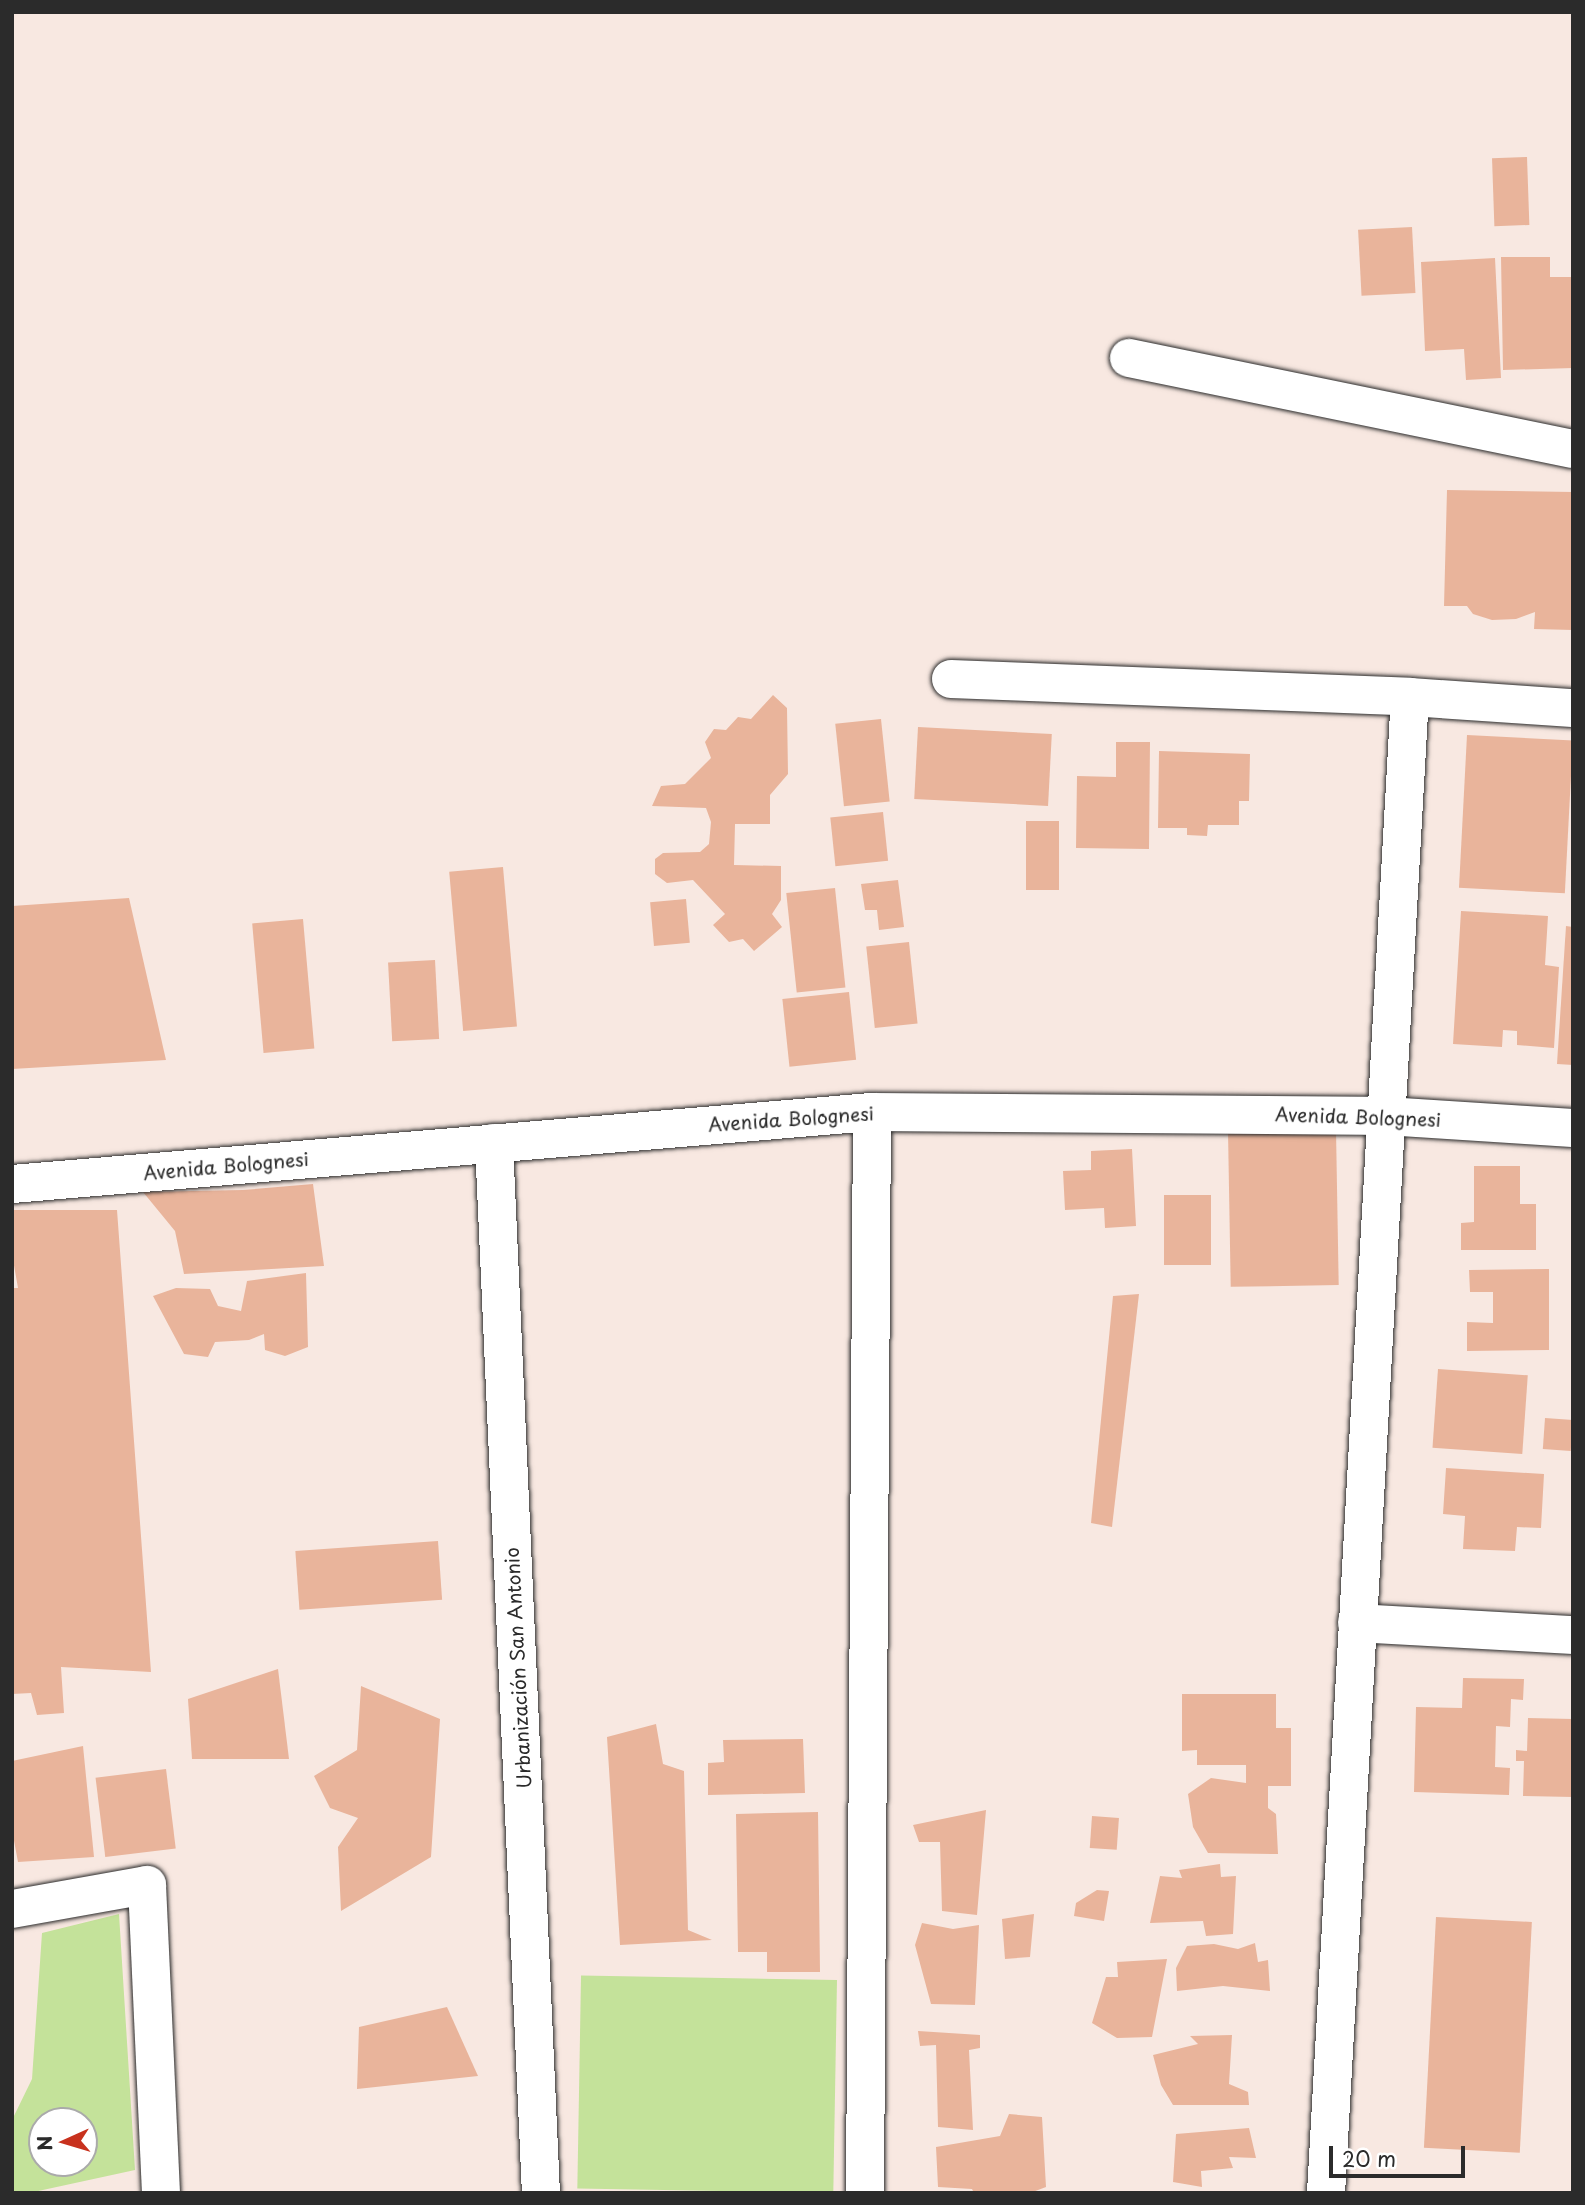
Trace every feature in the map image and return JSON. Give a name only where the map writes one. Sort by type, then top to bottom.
[{"type":"street","points":[[1129,358],[1573,449]]},
{"type":"street","points":[[951,679],[1410,696],[1573,708]]},
{"type":"street","points":[[1326,2193],[1410,696]]},
{"type":"street","points":[[865,2193],[872,1112]]},
{"type":"street","name":"Avenida Bolognesi","points":[[12,1184],[872,1112],[1386,1116],[1573,1128]]},
{"type":"street","name":"Urbanización San Antonio","points":[[494,1143],[541,2193]]},
{"type":"street","points":[[1357,1623],[1573,1635]]},
{"type":"street","points":[[12,1909],[147,1885],[161,2193]]},
{"type":"green space","points":[[119,1914],[135,2170],[29,2193],[12,2193],[12,2120],[32,2079],[42,1933]]},
{"type":"green space","points":[[581,1976],[837,1980],[833,2193],[577,2188]]},
{"type":"building","points":[[1527,157],[1529,225],[1494,226],[1492,158]]},
{"type":"building","points":[[1412,227],[1415,293],[1362,296],[1358,230]]},
{"type":"building","points":[[1501,257],[1550,257],[1550,277],[1573,277],[1573,368],[1503,370]]},
{"type":"building","points":[[1495,258],[1501,378],[1466,380],[1464,349],[1425,351],[1421,262]]},
{"type":"building","points":[[1447,490],[1573,492],[1573,630],[1534,629],[1535,612],[1516,619],[1492,620],[1473,614],[1467,606],[1444,606]]},
{"type":"building","points":[[773,695],[787,708],[788,774],[770,795],[770,824],[735,824],[734,865],[781,866],[781,900],[772,914],[782,927],[754,951],[743,939],[729,942],[713,925],[725,914],[693,880],[667,883],[655,874],[655,859],[663,853],[700,852],[709,844],[711,822],[706,808],[652,806],[661,786],[685,784],[711,758],[705,742],[714,729],[726,730],[738,717],[751,719]]},
{"type":"building","points":[[881,719],[890,802],[844,806],[835,724]]},
{"type":"building","points":[[918,727],[1052,734],[1048,806],[914,799]]},
{"type":"building","points":[[1467,735],[1573,741],[1565,893],[1459,888]]},
{"type":"building","points":[[1116,742],[1150,742],[1149,849],[1076,848],[1077,776],[1116,777]]},
{"type":"building","points":[[1159,751],[1250,754],[1249,801],[1239,801],[1239,825],[1208,825],[1207,836],[1187,835],[1187,828],[1158,828]]},
{"type":"building","points":[[883,812],[888,861],[835,866],[830,818]]},
{"type":"building","points":[[1026,821],[1059,821],[1059,890],[1026,890]]},
{"type":"building","points":[[503,867],[517,1026],[463,1031],[449,872]]},
{"type":"building","points":[[898,880],[904,927],[879,930],[877,910],[865,910],[861,884]]},
{"type":"building","points":[[835,888],[845,987],[797,993],[786,893]]},
{"type":"building","points":[[129,898],[166,1060],[12,1069],[12,906]]},
{"type":"building","points":[[686,899],[690,943],[654,946],[650,902]]},
{"type":"building","points":[[1461,911],[1548,916],[1545,965],[1559,967],[1554,1048],[1517,1045],[1517,1031],[1503,1030],[1502,1047],[1453,1044]]},
{"type":"building","points":[[303,919],[314,1049],[264,1053],[252,923]]},
{"type":"building","points":[[1566,926],[1573,927],[1573,1065],[1557,1064]]},
{"type":"building","points":[[909,942],[918,1024],[875,1028],[866,946]]},
{"type":"building","points":[[435,960],[439,1039],[392,1041],[388,962]]},
{"type":"building","points":[[849,992],[856,1060],[789,1067],[782,999]]},
{"type":"building","points":[[1336,1130],[1339,1285],[1231,1287],[1228,1132]]},
{"type":"building","points":[[1132,1149],[1136,1226],[1105,1228],[1104,1208],[1065,1210],[1063,1171],[1091,1170],[1091,1151]]},
{"type":"building","points":[[1474,1166],[1520,1166],[1520,1204],[1536,1204],[1536,1250],[1461,1250],[1461,1223],[1474,1222]]},
{"type":"building","points":[[313,1184],[324,1266],[184,1274],[175,1231],[143,1192],[243,1190]]},
{"type":"building","points":[[1164,1195],[1211,1195],[1211,1265],[1164,1265]]},
{"type":"building","points":[[12,1210],[117,1210],[151,1672],[61,1667],[64,1713],[37,1715],[31,1693],[12,1694],[12,1288],[18,1288],[12,1254]]},
{"type":"building","points":[[1549,1269],[1549,1350],[1467,1351],[1467,1322],[1493,1323],[1493,1292],[1470,1292],[1469,1270]]},
{"type":"building","points":[[306,1273],[308,1347],[285,1356],[265,1350],[264,1334],[249,1340],[215,1342],[208,1357],[184,1354],[153,1296],[176,1288],[210,1289],[218,1306],[241,1311],[247,1281]]},
{"type":"building","points":[[1139,1294],[1112,1527],[1091,1523],[1113,1296]]},
{"type":"building","points":[[1438,1369],[1528,1375],[1522,1454],[1432,1448]]},
{"type":"building","points":[[1545,1418],[1573,1420],[1571,1451],[1543,1449]]},
{"type":"building","points":[[1446,1468],[1544,1474],[1541,1528],[1517,1527],[1515,1551],[1463,1549],[1465,1516],[1443,1514]]},
{"type":"building","points":[[438,1541],[442,1600],[299,1610],[295,1551]]},
{"type":"building","points":[[278,1669],[289,1759],[192,1759],[188,1699]]},
{"type":"building","points":[[1463,1678],[1524,1679],[1523,1700],[1511,1699],[1510,1727],[1496,1726],[1495,1767],[1510,1768],[1509,1795],[1414,1792],[1416,1707],[1462,1708]]},
{"type":"building","points":[[361,1686],[440,1719],[431,1857],[341,1911],[338,1847],[358,1818],[330,1808],[314,1776],[357,1750]]},
{"type":"building","points":[[1182,1694],[1276,1694],[1276,1728],[1291,1728],[1291,1786],[1268,1786],[1268,1808],[1276,1814],[1278,1854],[1208,1853],[1193,1827],[1188,1794],[1211,1778],[1246,1783],[1246,1765],[1197,1765],[1197,1750],[1182,1751]]},
{"type":"building","points":[[1528,1718],[1573,1719],[1573,1797],[1523,1796],[1524,1761],[1516,1761],[1516,1750],[1527,1751]]},
{"type":"building","points":[[656,1724],[663,1764],[684,1771],[688,1930],[712,1940],[620,1945],[607,1737]]},
{"type":"building","points":[[803,1739],[805,1793],[708,1795],[708,1763],[724,1762],[723,1740]]},
{"type":"building","points":[[83,1746],[94,1857],[18,1862],[12,1830],[12,1761]]},
{"type":"building","points":[[166,1769],[176,1848],[105,1857],[96,1778]]},
{"type":"building","points":[[986,1810],[977,1915],[942,1911],[940,1842],[919,1842],[913,1825]]},
{"type":"building","points":[[818,1812],[820,1972],[767,1972],[767,1952],[738,1952],[736,1814]]},
{"type":"building","points":[[1092,1816],[1119,1818],[1117,1850],[1090,1848]]},
{"type":"building","points":[[1220,1864],[1221,1877],[1236,1876],[1233,1934],[1206,1936],[1203,1921],[1150,1923],[1160,1876],[1182,1878],[1179,1870]]},
{"type":"building","points":[[1097,1890],[1109,1891],[1104,1921],[1074,1916],[1076,1903]]},
{"type":"building","points":[[1034,1914],[1030,1957],[1005,1959],[1002,1919]]},
{"type":"building","points":[[1436,1917],[1532,1922],[1520,2153],[1424,2148]]},
{"type":"building","points":[[922,1923],[953,1929],[979,1925],[975,2005],[931,2004],[915,1945]]},
{"type":"building","points":[[1255,1943],[1258,1962],[1268,1960],[1270,1991],[1223,1986],[1177,1991],[1176,1968],[1187,1946],[1214,1944],[1238,1949]]},
{"type":"building","points":[[1167,1959],[1152,2037],[1117,2038],[1092,2023],[1106,1977],[1118,1977],[1117,1962]]},
{"type":"building","points":[[447,2007],[478,2076],[357,2089],[359,2027]]},
{"type":"building","points":[[918,2031],[980,2035],[980,2048],[969,2050],[973,2130],[938,2127],[936,2045],[920,2046]]},
{"type":"building","points":[[1232,2035],[1229,2084],[1248,2092],[1249,2105],[1173,2105],[1161,2085],[1153,2055],[1198,2044],[1190,2036]]},
{"type":"building","points":[[1009,2114],[1042,2117],[1046,2187],[1030,2193],[974,2193],[972,2189],[938,2187],[936,2147],[1000,2136]]},
{"type":"building","points":[[1249,2128],[1256,2158],[1229,2157],[1233,2168],[1201,2171],[1202,2187],[1173,2182],[1176,2134]]}]
